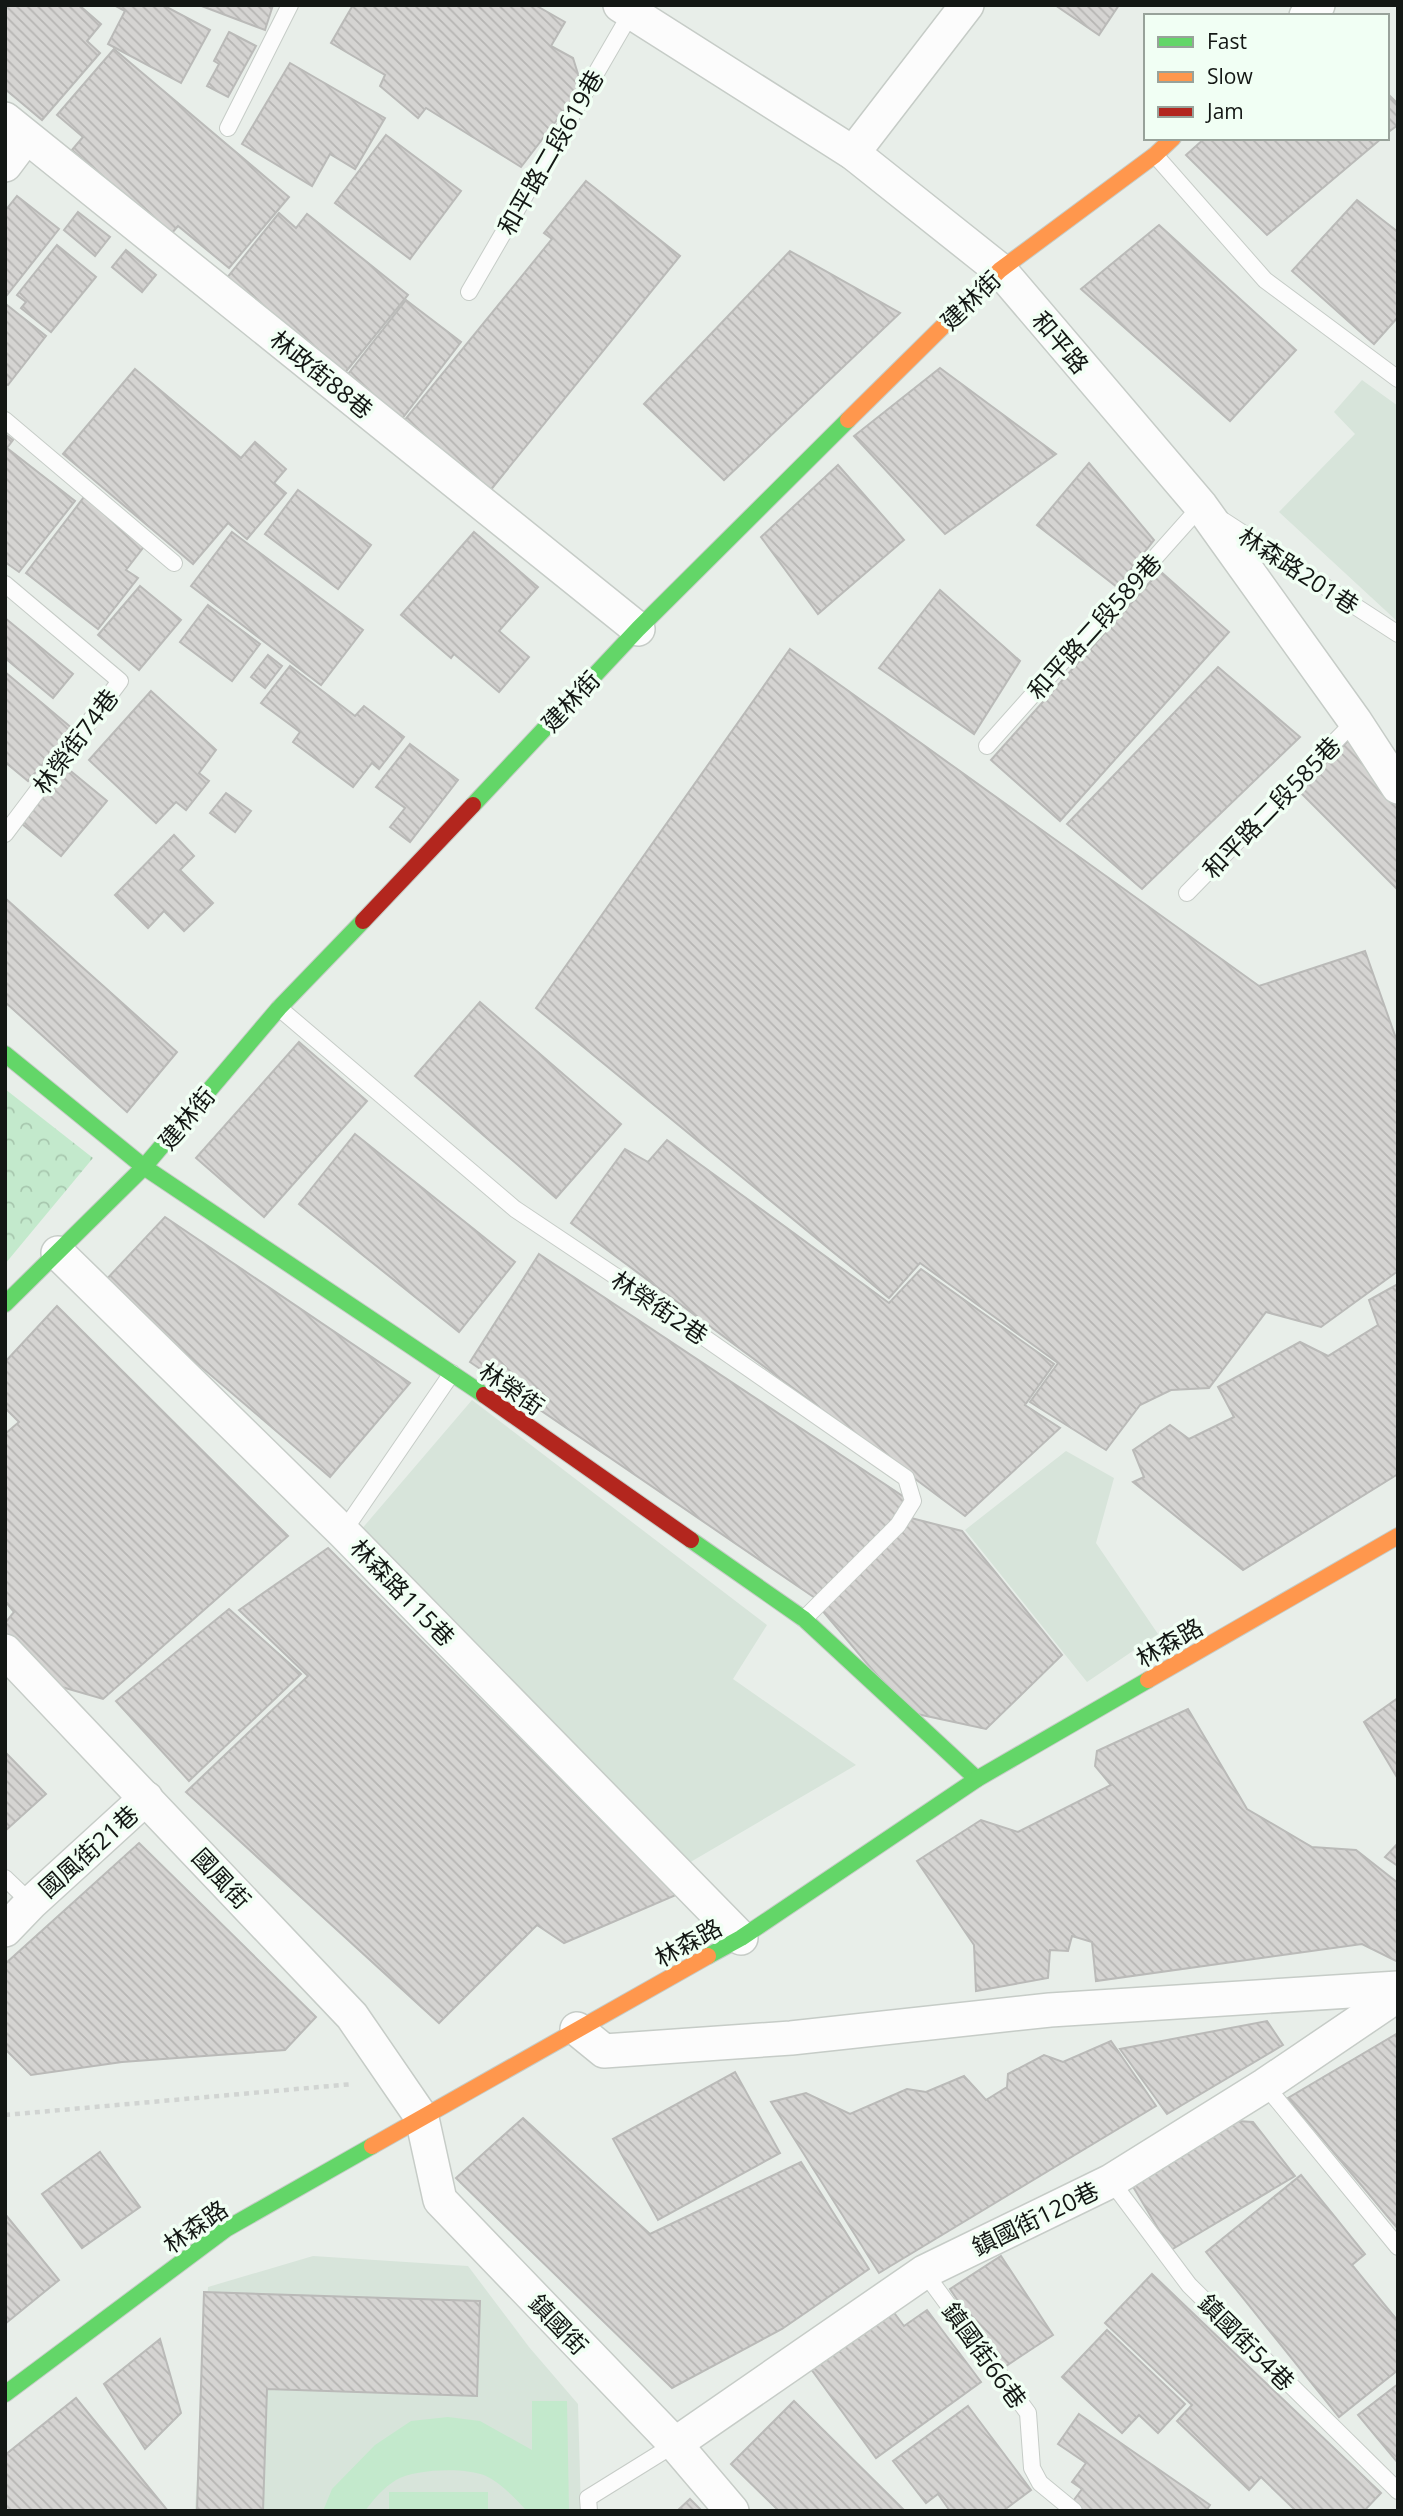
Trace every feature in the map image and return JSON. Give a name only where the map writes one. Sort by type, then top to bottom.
[{"type":"street","points":[[853,153],[967,5]]},
{"type":"street","name":"和平路","points":[[626,9],[853,153],[1000,270],[1201,506],[1355,721],[1398,787]]},
{"type":"street","points":[[5,165],[16,128]]},
{"type":"street","name":"林政街88巷","points":[[16,128],[638,629]]},
{"type":"street","name":"建林街","points":[[5,1304],[144,1167],[279,1008],[411,872],[638,629],[1000,270],[1155,155],[1171,140]]},
{"type":"street","name":"林榮街","points":[[5,1054],[144,1167],[452,1373],[804,1619],[977,1779]]},
{"type":"street","name":"林森路115巷","points":[[58,1253],[343,1532],[741,1938]]},
{"type":"street","name":"林森路","points":[[5,2394],[226,2228],[741,1938],[977,1779],[1398,1535]]},
{"type":"street","name":"國風街","points":[[5,1651],[352,2016],[422,2118]]},
{"type":"street","name":"國風街21巷","points":[[5,1930],[146,1798]]},
{"type":"street","points":[[577,2029],[604,2051],[791,2038],[1050,2010],[1398,1988]]},
{"type":"street","name":"鎮國街120巷","points":[[675,2444],[924,2272],[1111,2181],[1265,2085],[1398,1996]]},
{"type":"street","name":"鎮國街","points":[[422,2118],[440,2200],[675,2444],[732,2511]]},
{"type":"lane","points":[[228,128],[289,5]]},
{"type":"lane","name":"和平路二段619巷","points":[[470,292],[626,9]]},
{"type":"lane","points":[[1155,155],[1265,280],[1398,379]]},
{"type":"lane","points":[[5,420],[174,563]]},
{"type":"lane","name":"林森路201巷","points":[[1201,506],[1398,634]]},
{"type":"lane","name":"和平路二段589巷","points":[[987,747],[1201,506]]},
{"type":"lane","name":"林榮街74巷","points":[[5,584],[120,681],[5,834]]},
{"type":"lane","name":"和平路二段585巷","points":[[1187,893],[1355,721]]},
{"type":"lane","name":"林榮街2巷","points":[[279,1008],[515,1209],[906,1478],[913,1501],[898,1525],[804,1619]]},
{"type":"lane","points":[[343,1532],[452,1373]]},
{"type":"lane","name":"國風街21巷","points":[[5,1878],[31,1903]]},
{"type":"lane","points":[[1265,2085],[1398,2247]]},
{"type":"lane","name":"鎮國街54巷","points":[[1111,2181],[1189,2285],[1398,2491]]},
{"type":"lane","name":"鎮國街66巷","points":[[924,2272],[1028,2413],[1032,2468],[1040,2483],[1074,2511]]},
{"type":"lane","points":[[589,2511],[588,2498],[675,2444]]},
{"type":"path","points":[[5,2115],[396,2080]]},
{"type":"shaded area","points":[[1362,380],[1398,406],[1398,622],[1279,512],[1355,434],[1334,412]]},
{"type":"shaded area","points":[[472,1400],[767,1625],[733,1679],[856,1765],[682,1867],[360,1531]]},
{"type":"shaded area","points":[[1066,1451],[1114,1478],[1096,1543],[1158,1634],[1087,1682],[965,1530]]},
{"type":"shaded area","points":[[313,2256],[468,2266],[529,2347],[578,2404],[581,2511],[195,2511],[208,2287]]},
{"type":"green space","points":[[5,1089],[93,1158],[5,1264]]},
{"type":"green space","points":[[532,2401],[567,2401],[569,2511],[527,2511],[503,2487],[486,2476],[453,2470],[404,2476],[379,2494],[365,2511],[323,2511],[332,2489],[375,2445],[411,2421],[448,2417],[480,2421],[532,2450]]},
{"type":"green space","points":[[389,2492],[488,2492],[488,2511],[389,2511]]},
{"type":"building","points":[[5,5],[79,5],[101,24],[87,41],[100,53],[42,120],[5,89]]},
{"type":"building","points":[[114,5],[163,5],[210,30],[181,83],[108,44],[125,11]]},
{"type":"building","points":[[199,5],[273,5],[265,30]]},
{"type":"building","points":[[353,5],[535,5],[565,22],[551,46],[573,58],[582,87],[521,167],[426,108],[418,118],[380,86],[385,75],[331,43]]},
{"type":"building","points":[[1055,5],[1119,5],[1099,35]]},
{"type":"building","points":[[229,32],[256,46],[228,97],[207,86],[219,64],[214,61]]},
{"type":"building","points":[[114,49],[289,197],[229,268],[178,226],[171,234],[72,150],[83,137],[57,115]]},
{"type":"building","points":[[290,63],[385,118],[355,169],[330,154],[312,186],[242,144]]},
{"type":"building","points":[[1389,95],[1398,104],[1398,125],[1389,132]]},
{"type":"building","points":[[386,135],[461,191],[410,259],[335,203]]},
{"type":"building","points":[[1203,140],[1380,140],[1267,235],[1186,155]]},
{"type":"building","points":[[586,181],[680,256],[489,492],[403,422],[552,239],[544,233]]},
{"type":"building","points":[[17,196],[59,229],[7,295],[5,211]]},
{"type":"building","points":[[1357,200],[1398,232],[1398,317],[1374,344],[1292,271]]},
{"type":"building","points":[[78,212],[110,237],[95,256],[64,230]]},
{"type":"building","points":[[279,213],[296,228],[307,214],[408,295],[344,374],[226,279]]},
{"type":"building","points":[[1159,225],[1296,350],[1230,421],[1081,289]]},
{"type":"building","points":[[57,245],[96,277],[51,332],[21,308],[26,302],[17,295]]},
{"type":"building","points":[[126,250],[156,275],[142,292],[112,267]]},
{"type":"building","points":[[790,251],[900,313],[724,480],[644,404]]},
{"type":"building","points":[[406,300],[461,342],[401,420],[345,378]]},
{"type":"building","points":[[7,305],[46,336],[8,385],[5,383]]},
{"type":"building","points":[[940,368],[1056,454],[945,534],[854,436]]},
{"type":"building","points":[[135,369],[241,458],[255,442],[286,469],[274,483],[286,493],[247,539],[228,523],[193,564],[63,454]]},
{"type":"building","points":[[5,434],[13,440],[7,448],[75,501],[19,572],[5,562]]},
{"type":"building","points":[[1089,463],[1154,540],[1117,587],[1037,525]]},
{"type":"building","points":[[838,465],[904,540],[818,614],[761,537]]},
{"type":"building","points":[[298,490],[371,545],[338,589],[265,534]]},
{"type":"building","points":[[84,497],[146,544],[126,570],[138,578],[98,629],[26,573]]},
{"type":"building","points":[[232,532],[363,630],[321,685],[191,586]]},
{"type":"building","points":[[474,532],[538,587],[499,631],[529,657],[499,692],[454,654],[451,658],[401,615]]},
{"type":"building","points":[[1160,571],[1229,632],[1060,821],[991,760]]},
{"type":"building","points":[[140,586],[181,620],[139,670],[98,635]]},
{"type":"building","points":[[940,590],[1020,661],[974,734],[879,668]]},
{"type":"building","points":[[208,605],[260,644],[232,681],[180,642]]},
{"type":"building","points":[[5,618],[73,674],[53,698],[5,658]]},
{"type":"building","points":[[790,649],[1259,986],[1365,951],[1398,1044],[1398,1271],[1321,1327],[1266,1312],[1209,1388],[1171,1390],[1140,1405],[1106,1450],[1030,1402],[1058,1363],[920,1263],[889,1298],[536,1008]]},
{"type":"building","points":[[268,655],[282,666],[265,688],[251,677]]},
{"type":"building","points":[[290,666],[355,716],[364,706],[404,737],[379,769],[372,763],[353,787],[293,742],[300,732],[261,703]]},
{"type":"building","points":[[1218,667],[1300,737],[1142,889],[1067,824]]},
{"type":"building","points":[[5,672],[73,729],[28,781],[5,762]]},
{"type":"building","points":[[151,691],[216,750],[199,773],[209,781],[186,810],[176,802],[156,823],[89,760]]},
{"type":"building","points":[[1357,732],[1398,772],[1398,890],[1298,790]]},
{"type":"building","points":[[410,744],[458,780],[410,842],[390,827],[405,808],[376,787]]},
{"type":"building","points":[[67,768],[107,801],[61,856],[21,823]]},
{"type":"building","points":[[226,793],[251,811],[235,832],[210,813]]},
{"type":"building","points":[[174,835],[194,856],[180,870],[213,903],[184,931],[164,911],[148,928],[115,895]]},
{"type":"building","points":[[5,898],[177,1052],[127,1112],[5,1002]]},
{"type":"building","points":[[480,1002],[621,1124],[556,1198],[415,1076]]},
{"type":"building","points":[[299,1042],[367,1101],[264,1217],[196,1158]]},
{"type":"building","points":[[355,1134],[515,1262],[459,1332],[299,1204]]},
{"type":"building","points":[[667,1140],[889,1303],[921,1269],[1054,1364],[1025,1405],[1060,1428],[965,1516],[571,1223],[625,1149],[648,1162]]},
{"type":"building","points":[[165,1217],[410,1383],[330,1477],[103,1283]]},
{"type":"building","points":[[539,1254],[910,1501],[818,1600],[470,1362]]},
{"type":"building","points":[[1398,1284],[1398,1474],[1243,1570],[1133,1482],[1144,1477],[1133,1450],[1170,1425],[1189,1439],[1234,1417],[1218,1387],[1300,1342],[1328,1356],[1378,1325],[1369,1300]]},
{"type":"building","points":[[57,1306],[288,1536],[103,1699],[55,1685],[5,1641],[5,1623],[14,1612],[5,1601],[5,1434],[19,1422],[5,1408],[5,1362]]},
{"type":"building","points":[[911,1518],[962,1531],[1062,1655],[986,1729],[908,1712],[821,1609]]},
{"type":"building","points":[[328,1548],[676,1895],[564,1943],[537,1925],[439,2023],[186,1792],[308,1676],[239,1610]]},
{"type":"building","points":[[229,1609],[301,1674],[189,1781],[116,1701]]},
{"type":"building","points":[[1398,1698],[1398,1779],[1364,1722]]},
{"type":"building","points":[[1188,1709],[1247,1809],[1312,1847],[1356,1850],[1398,1883],[1398,1962],[1362,1944],[1096,1981],[1092,1942],[1072,1936],[1068,1951],[1050,1950],[1048,1978],[976,1991],[974,1945],[917,1861],[981,1820],[1018,1832],[1111,1785],[1095,1766],[1097,1751]]},
{"type":"building","points":[[5,1752],[46,1794],[5,1831]]},
{"type":"building","points":[[139,1843],[316,2017],[285,2050],[122,2062],[31,2075],[5,2049],[5,1964]]},
{"type":"building","points":[[1398,1843],[1398,1866],[1385,1857]]},
{"type":"building","points":[[1267,2021],[1283,2045],[1167,2114],[1120,2049]]},
{"type":"building","points":[[1398,2033],[1398,2229],[1288,2098]]},
{"type":"building","points":[[1111,2041],[1156,2106],[879,2273],[771,2102],[806,2093],[850,2114],[907,2089],[926,2092],[964,2076],[986,2100],[1007,2087],[1008,2074],[1044,2055],[1063,2062]]},
{"type":"building","points":[[735,2072],[780,2153],[658,2220],[613,2139]]},
{"type":"building","points":[[523,2118],[650,2234],[801,2162],[869,2269],[782,2329],[672,2388],[456,2178]]},
{"type":"building","points":[[1221,2120],[1253,2122],[1295,2176],[1171,2250],[1132,2185]]},
{"type":"building","points":[[100,2152],[140,2207],[82,2248],[42,2194]]},
{"type":"building","points":[[1301,2175],[1365,2254],[1352,2265],[1398,2321],[1398,2370],[1339,2417],[1206,2252]]},
{"type":"building","points":[[5,2214],[59,2280],[5,2324]]},
{"type":"building","points":[[1001,2256],[1053,2335],[1003,2368],[950,2289]]},
{"type":"building","points":[[1152,2274],[1381,2493],[1364,2511],[1296,2511],[1261,2477],[1249,2490],[1177,2421],[1192,2405],[1105,2323]]},
{"type":"building","points":[[204,2292],[480,2301],[477,2396],[267,2389],[263,2511],[197,2511]]},
{"type":"building","points":[[892,2310],[904,2326],[927,2310],[981,2382],[876,2458],[811,2369]]},
{"type":"building","points":[[1107,2330],[1185,2404],[1158,2433],[1139,2415],[1122,2433],[1062,2377]]},
{"type":"building","points":[[160,2339],[181,2413],[145,2449],[104,2384]]},
{"type":"building","points":[[1398,2384],[1398,2463],[1358,2415]]},
{"type":"building","points":[[76,2398],[168,2511],[5,2511],[5,2455]]},
{"type":"building","points":[[794,2401],[905,2511],[779,2511],[731,2464]]},
{"type":"building","points":[[968,2406],[1031,2490],[1003,2511],[950,2511],[938,2494],[926,2503],[893,2461]]},
{"type":"building","points":[[1079,2414],[1210,2505],[1206,2511],[1081,2511],[1071,2504],[1082,2489],[1072,2482],[1086,2463],[1058,2444]]},
{"type":"building","points":[[690,2499],[702,2511],[677,2511]]},
{"type":"traffic: fast","points":[[473,805],[638,629],[848,420]]},
{"type":"traffic: fast","points":[[5,1304],[144,1167],[279,1008],[363,921]]},
{"type":"traffic: fast","points":[[5,1054],[144,1167],[484,1395]]},
{"type":"traffic: fast","points":[[691,1540],[804,1619],[977,1779]]},
{"type":"traffic: fast","points":[[708,1956],[741,1938],[977,1779],[1148,1680]]},
{"type":"traffic: fast","points":[[5,2394],[226,2229],[372,2146]]},
{"type":"traffic: slow","points":[[848,420],[1000,270],[1155,155],[1171,140]]},
{"type":"traffic: slow","points":[[1148,1680],[1398,1536]]},
{"type":"traffic: slow","points":[[372,2146],[708,1956]]},
{"type":"traffic: jam","points":[[363,921],[473,805]]},
{"type":"traffic: jam","points":[[484,1395],[691,1540]]}]
